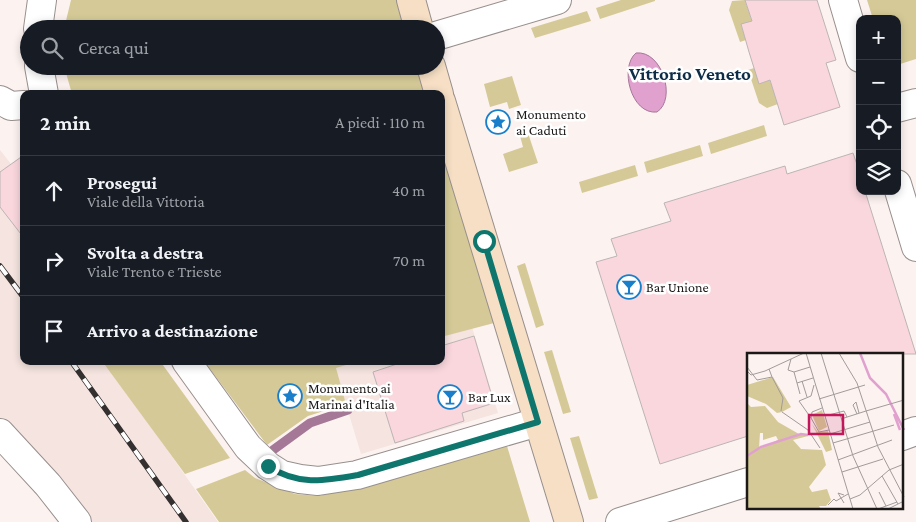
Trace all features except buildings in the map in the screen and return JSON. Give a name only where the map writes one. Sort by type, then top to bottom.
[{"type":"street","points":[[39,20],[42,0]]},
{"type":"street","points":[[411,0],[417,20]]},
{"type":"street","points":[[445,33],[557,0]]},
{"type":"street","points":[[842,0],[856,45]]},
{"type":"street","points":[[39,75],[39,90]]},
{"type":"street","points":[[433,75],[438,90]]},
{"type":"street","points":[[0,100],[11,106],[20,103]]},
{"type":"street","points":[[901,107],[916,103]]},
{"type":"street","points":[[445,114],[569,522]]},
{"type":"street","points":[[900,195],[916,247]]},
{"type":"street","points":[[189,365],[248,446],[268,466],[282,475],[300,480],[318,481],[358,475],[538,422]]},
{"type":"street","points":[[904,435],[916,431]]},
{"type":"street","points":[[0,433],[48,485],[77,522]]},
{"type":"street","points":[[631,519],[747,482]]},
{"type":"shaded area","points":[[71,0],[399,0],[405,20],[66,20]]},
{"type":"shaded area","points":[[621,0],[655,1],[600,19],[596,8]]},
{"type":"shaded area","points":[[745,0],[752,21],[741,25],[746,40],[740,42],[729,10],[732,1]]},
{"type":"shaded area","points":[[867,0],[916,0],[916,59],[901,64],[901,15],[872,15]]},
{"type":"shaded area","points":[[587,11],[591,21],[535,38],[531,28]]},
{"type":"shaded area","points":[[636,53],[645,54],[653,59],[664,76],[666,97],[663,106],[657,112],[648,111],[640,106],[630,89],[628,69]]},
{"type":"shaded area","points":[[754,68],[760,83],[770,80],[778,104],[767,108],[759,103],[748,70]]},
{"type":"shaded area","points":[[67,75],[423,75],[427,90],[71,90]]},
{"type":"shaded area","points":[[512,76],[521,105],[509,109],[507,102],[490,107],[484,84]]},
{"type":"shaded area","points":[[764,125],[767,136],[711,154],[708,143]]},
{"type":"shaded area","points":[[528,133],[538,163],[509,172],[503,154],[523,147],[520,136]]},
{"type":"shaded area","points":[[700,145],[703,156],[647,173],[644,162]]},
{"type":"shaded area","points":[[445,149],[498,322],[445,336]]},
{"type":"shaded area","points":[[0,150],[11,164],[20,157],[20,365],[130,365],[144,417],[218,522],[89,522],[0,420]]},
{"type":"shaded area","points":[[635,165],[638,176],[582,193],[579,182]]},
{"type":"shaded area","points":[[525,263],[544,325],[536,328],[517,266]]},
{"type":"shaded area","points":[[472,327],[498,413],[361,454],[335,368],[346,365],[445,365],[445,336]]},
{"type":"shaded area","points":[[552,350],[571,412],[563,414],[544,352]]},
{"type":"shaded area","points":[[105,365],[163,365],[230,458],[185,474]]},
{"type":"shaded area","points":[[207,365],[346,365],[336,368],[346,404],[308,416],[267,445]]},
{"type":"shaded area","points":[[579,436],[598,498],[589,500],[570,438]]},
{"type":"shaded area","points":[[507,446],[530,522],[219,522],[196,489],[245,470],[255,478],[295,494],[318,496],[377,484]]},
{"type":"waterway","points":[[273,450],[310,423],[348,410]]},
{"type":"railway","points":[[0,266],[20,293]]},
{"type":"railway","points":[[74,365],[186,522]]},
{"type":"place","name":"Monumento ai Caduti","points":[[498,122]]},
{"type":"place","name":"Bar Unione","points":[[629,287]]},
{"type":"place","name":"Monumento ai Marinai d'Italia","points":[[290,396]]},
{"type":"place","name":"Bar Lux","points":[[450,397]]},
{"type":"district","name":"Vittorio Veneto","points":[[690,73]]},
{"type":"route","points":[[268,466],[282,475],[300,480],[318,481],[358,475],[538,422],[484,241]]}]
